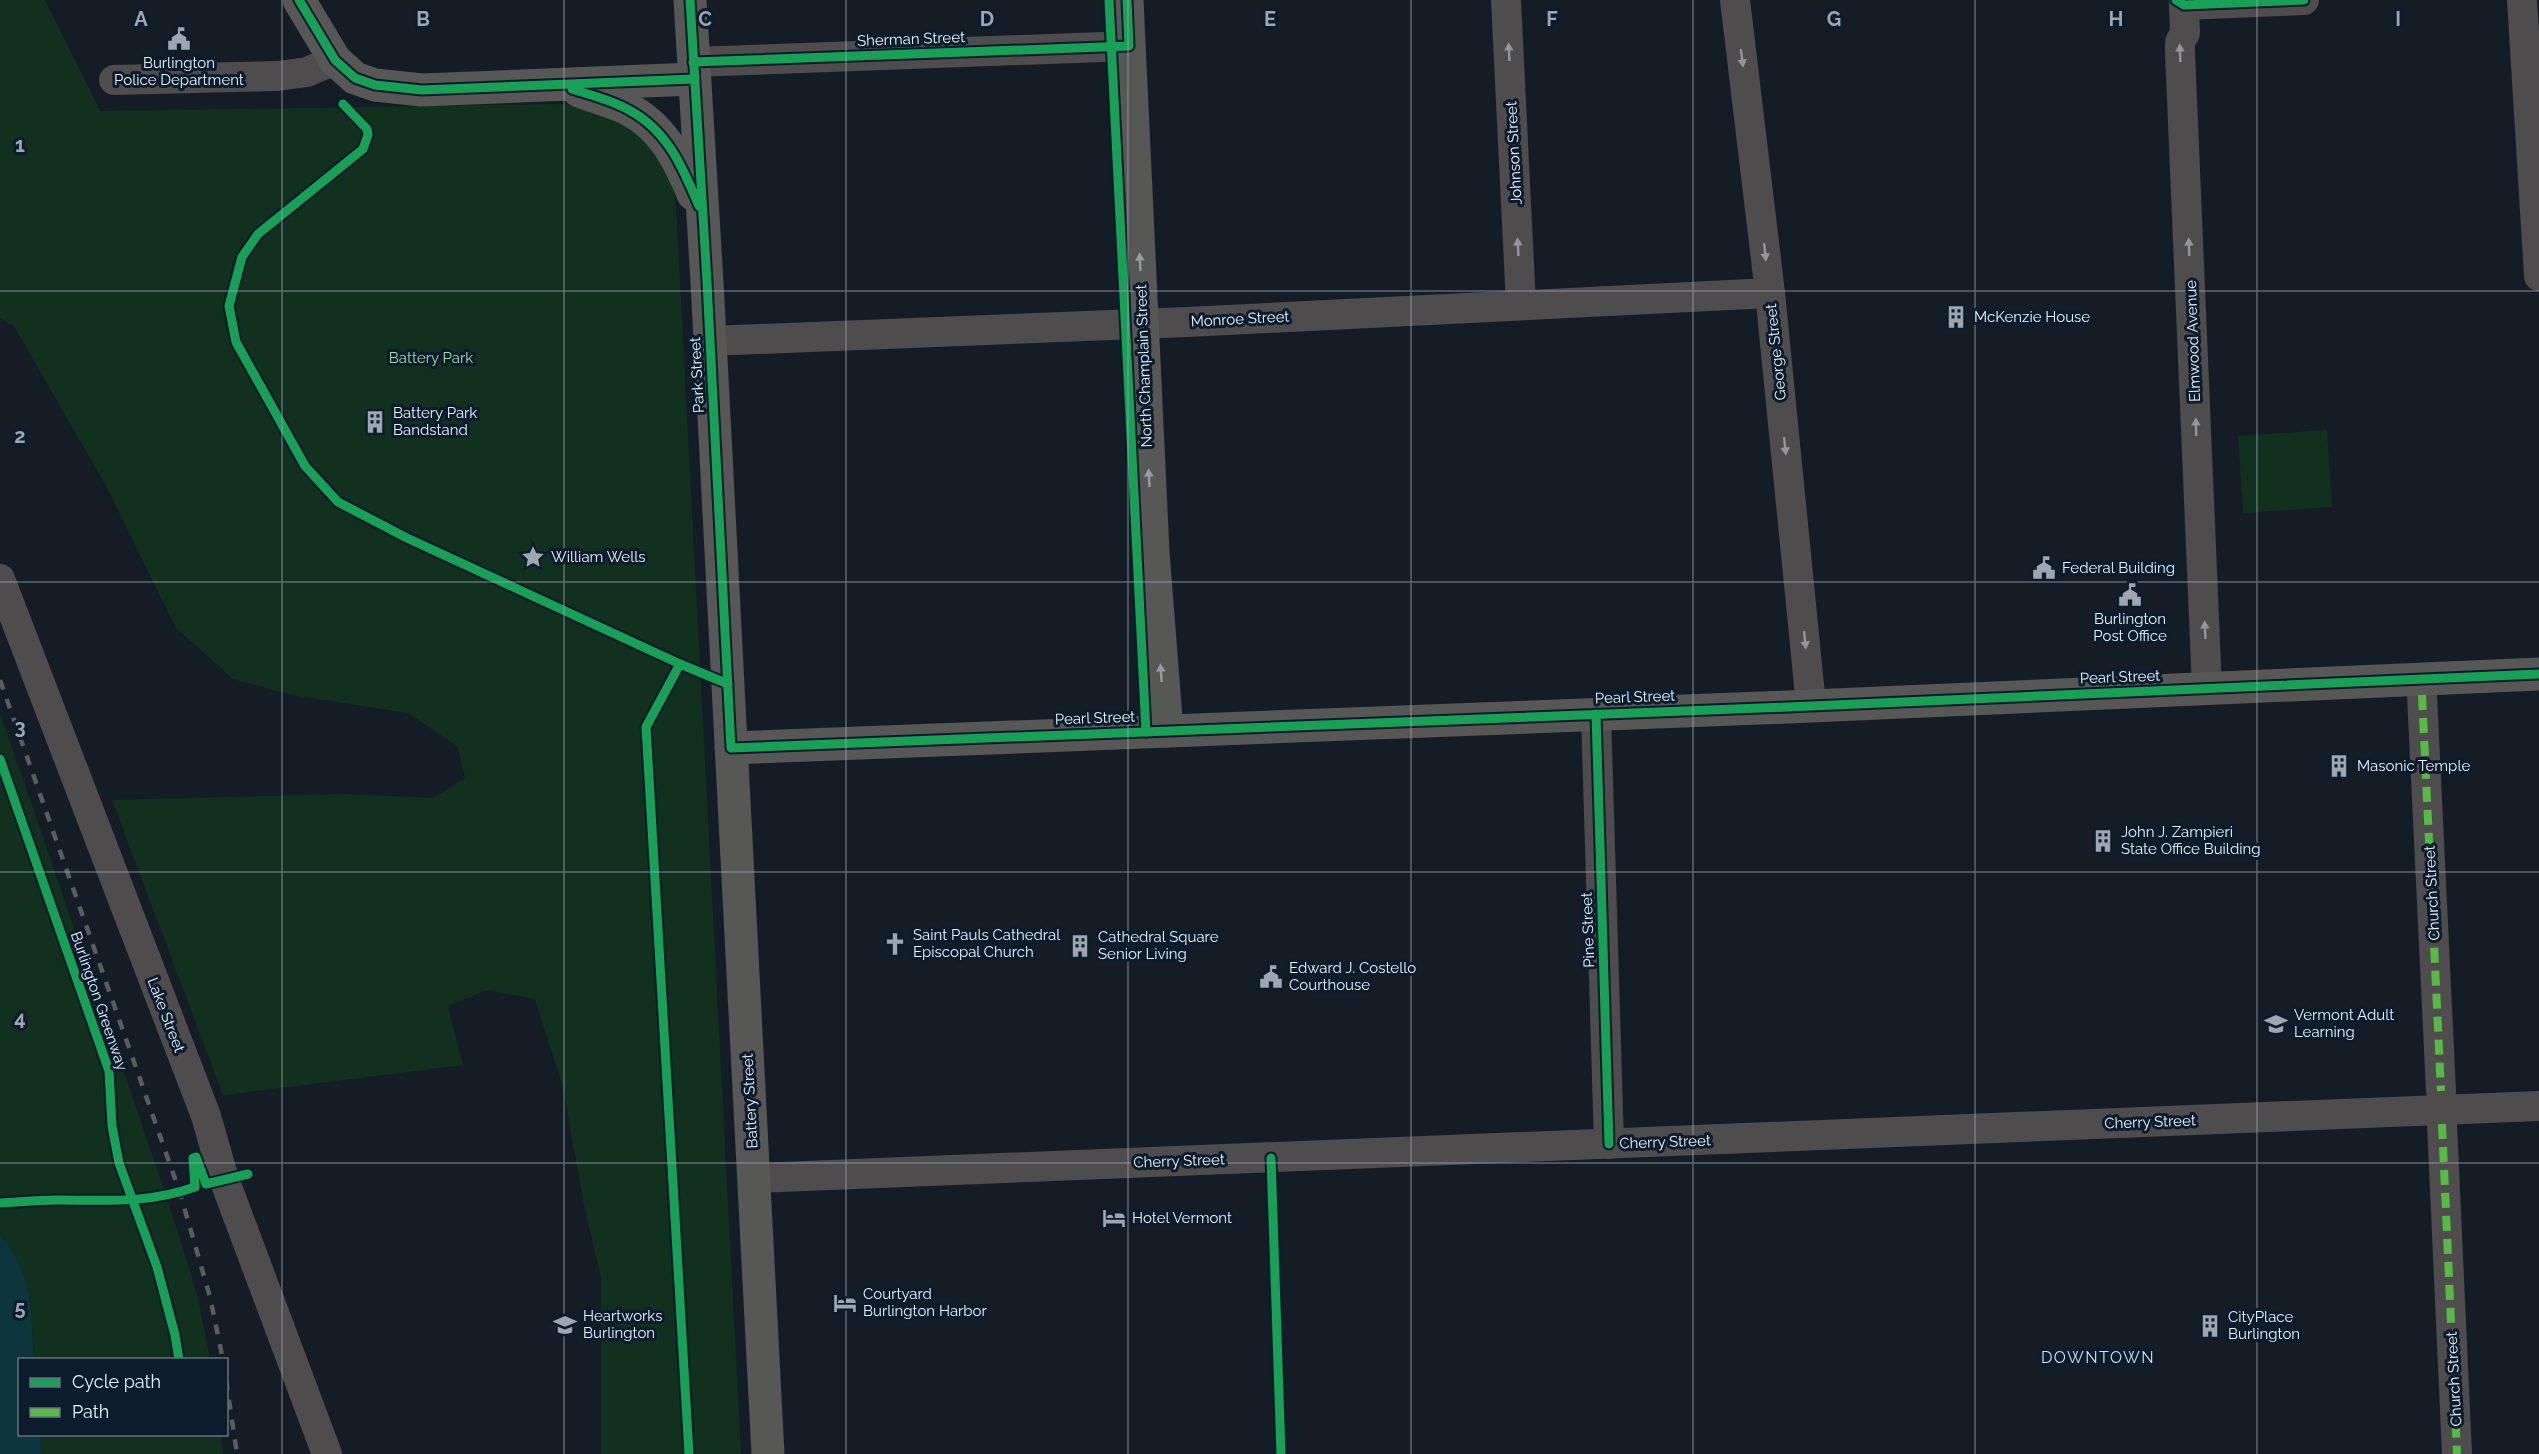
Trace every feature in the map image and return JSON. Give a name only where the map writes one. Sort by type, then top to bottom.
[{"type":"main road","name":"Sherman Street","points":[[299,0],[335,60],[355,78],[391,88],[422,90],[564,86],[694,71]]},
{"type":"main road","name":"Park Street","points":[[690,0],[732,748]]},
{"type":"main road","name":"North Champlain Street","points":[[1127,0],[1157,621],[1167,731]]},
{"type":"main road","name":"Sherman Street","points":[[564,86],[629,109],[652,127],[678,157],[703,217]]},
{"type":"main road","name":"Pearl Street","points":[[732,748],[2539,674]]},
{"type":"main road","name":"Battery Street","points":[[732,748],[768,1454]]},
{"type":"street","name":"Johnson Street","points":[[1506,0],[1521,305]]},
{"type":"street","name":"George Street","points":[[1735,0],[1770,292],[1811,705]]},
{"type":"street","points":[[2180,2],[2304,0]]},
{"type":"street","points":[[2522,0],[2539,276]]},
{"type":"street","name":"Elmwood Avenue","points":[[2180,2],[2185,33],[2180,42],[2180,52],[2207,689]]},
{"type":"street","name":"Sherman Street","points":[[694,71],[1129,46]]},
{"type":"street","points":[[114,80],[278,76],[307,72],[335,60]]},
{"type":"street","name":"Monroe Street","points":[[710,341],[1142,324],[1770,292]]},
{"type":"street","name":"Lake Street","points":[[0,579],[206,1116],[224,1179],[327,1454]]},
{"type":"street","name":"Church Street","points":[[2422,695],[2441,1091]]},
{"type":"street","name":"Pine Street","points":[[1596,714],[1609,1144]]},
{"type":"street","name":"Cherry Street","points":[[754,1178],[2539,1106]]},
{"type":"street","name":"Church Street","points":[[2442,1124],[2457,1454]]},
{"type":"green space","name":"Battery Park","points":[[0,0],[45,0],[100,111],[564,104],[592,108],[653,140],[674,182],[677,224],[741,1454],[601,1454],[601,1278],[584,1205],[563,1088],[535,999],[487,990],[448,1006],[463,1065],[223,1095],[112,800],[347,794],[433,798],[465,778],[458,747],[408,713],[292,695],[233,679],[176,628],[106,486],[14,326],[0,318]]},
{"type":"green space","points":[[2327,430],[2332,507],[2243,513],[2238,436]]},
{"type":"green space","points":[[0,713],[167,1197],[198,1298],[210,1358],[34,1358],[31,1309],[25,1279],[20,1265],[0,1236]]},
{"type":"green space","points":[[40,1436],[221,1436],[223,1454],[41,1454]]},
{"type":"water","points":[[0,1236],[20,1264],[31,1309],[34,1358],[18,1358],[18,1436],[40,1436],[41,1454],[0,1454]]},
{"type":"railway","points":[[0,680],[180,1193],[210,1297],[223,1358]]},
{"type":"railway","points":[[228,1393],[237,1454]]},
{"type":"marked path","points":[[2422,695],[2441,1091]]},
{"type":"marked path","points":[[2442,1124],[2457,1454]]},
{"type":"cycle path","points":[[299,0],[335,60],[355,78],[375,85],[422,90],[694,79]]},
{"type":"cycle path","points":[[690,0],[731,748],[1788,707],[2539,674]]},
{"type":"cycle path","points":[[1109,0],[1146,732]]},
{"type":"cycle path","points":[[693,62],[1129,46],[1127,0]]},
{"type":"cycle path","points":[[2176,0],[2184,5],[2304,0]]},
{"type":"cycle path","points":[[572,89],[622,106],[654,129],[673,152],[699,206]]},
{"type":"cycle path","points":[[343,104],[367,129],[368,135],[363,149],[258,234],[242,257],[229,306],[236,342],[305,466],[338,502],[407,538],[728,684]]},
{"type":"cycle path","points":[[680,664],[646,727],[689,1454]]},
{"type":"cycle path","points":[[1596,714],[1609,1144]]},
{"type":"cycle path","name":"Burlington Greenway","points":[[0,759],[109,1071],[112,1126],[119,1163],[157,1267],[179,1358]]},
{"type":"cycle path","points":[[0,1203],[49,1200],[126,1200],[160,1196],[195,1187],[193,1158],[196,1157],[206,1184],[248,1174]]},
{"type":"cycle path","points":[[1271,1158],[1281,1454]]},
{"type":"place","name":"Burlington Police Department","points":[[179,39]]},
{"type":"place","name":"McKenzie House","points":[[1956,317]]},
{"type":"place","name":"Battery Park Bandstand","points":[[375,422]]},
{"type":"place","name":"William Wells","points":[[533,557]]},
{"type":"place","name":"Federal Building","points":[[2044,568]]},
{"type":"place","name":"Burlington Post Office","points":[[2130,595]]},
{"type":"place","name":"Masonic Temple","points":[[2339,766]]},
{"type":"place","name":"John J. Zampieri State Office Building","points":[[2103,841]]},
{"type":"place","name":"Saint Pauls Cathedral Episcopal Church","points":[[895,944]]},
{"type":"place","name":"Cathedral Square Senior Living","points":[[1080,946]]},
{"type":"place","name":"Edward J. Costello Courthouse","points":[[1271,977]]},
{"type":"place","name":"Vermont Adult Learning","points":[[2276,1024]]},
{"type":"place","name":"Hotel Vermont","points":[[1114,1218]]},
{"type":"place","name":"Courtyard Burlington Harbor","points":[[845,1303]]},
{"type":"place","name":"Heartworks Burlington","points":[[565,1325]]},
{"type":"place","name":"CityPlace Burlington","points":[[2210,1326]]},
{"type":"district","name":"DOWNTOWN","points":[[2098,1357]]}]
